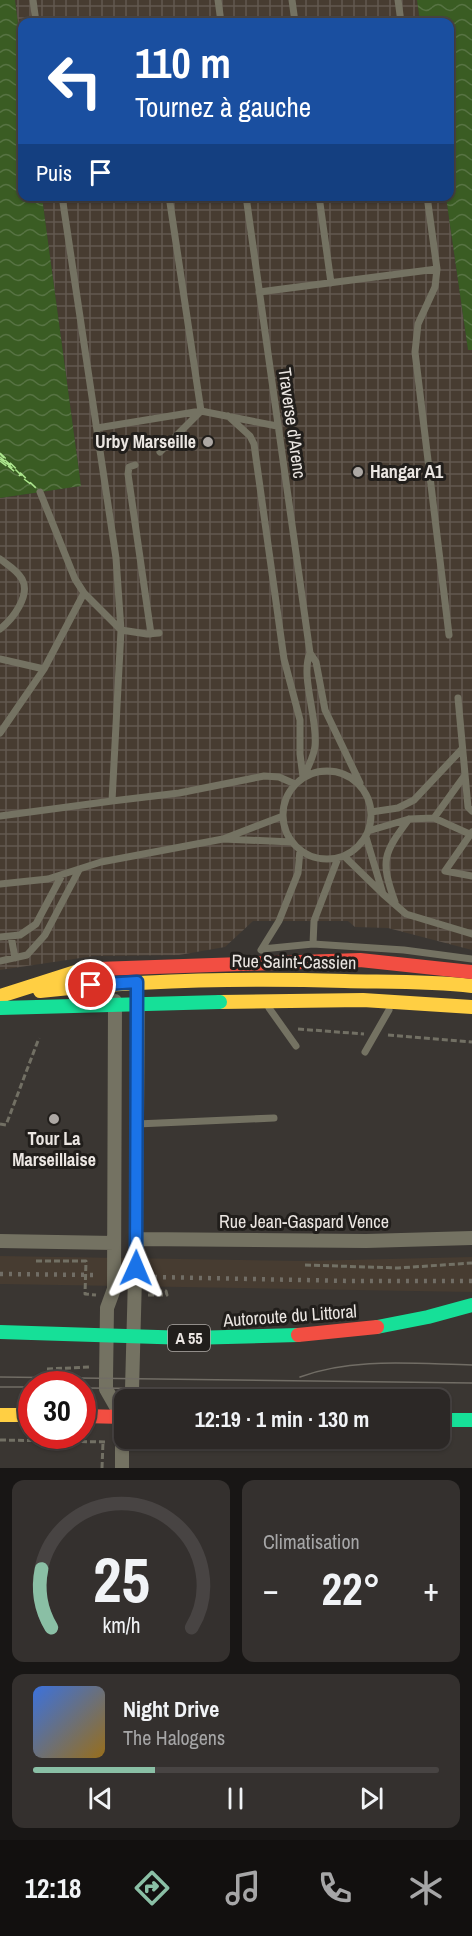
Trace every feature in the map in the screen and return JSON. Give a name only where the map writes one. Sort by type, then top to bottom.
[{"type":"main road","points":[[0,996],[85,969],[360,960],[472,972]]},
{"type":"main road","name":"Rue Saint-Cassien","points":[[0,996],[137,982],[226,979],[472,986]]},
{"type":"main road","points":[[0,1008],[363,1000],[472,1007]]},
{"type":"main road","points":[[0,1021],[52,1014],[231,1007],[389,1011],[472,1018]]},
{"type":"main road","name":"Autoroute du Littoral","points":[[0,1332],[220,1339],[284,1336],[377,1327],[472,1305]]},
{"type":"main road","points":[[0,1415],[18,1415]]},
{"type":"main road","points":[[96,1416],[114,1415]]},
{"type":"main road","points":[[450,1420],[472,1420]]},
{"type":"street","points":[[132,1389],[136,1239],[137,982]]},
{"type":"street","points":[[114,1401],[106,1389],[107,1308],[114,1289],[115,984]]},
{"type":"street","name":"Rue Jean-Gaspard Vence","points":[[136,1239],[377,1241],[472,1238]]},
{"type":"street","points":[[0,1241],[114,1243]]},
{"type":"street","points":[[122,1468],[123,1449]]},
{"type":"lane","points":[[33,0],[35,18]]},
{"type":"lane","points":[[218,0],[220,18]]},
{"type":"lane","points":[[292,0],[294,18]]},
{"type":"lane","points":[[398,0],[400,18]]},
{"type":"lane","points":[[63,201],[116,558],[120,630],[112,801]]},
{"type":"lane","points":[[170,201],[201,411]]},
{"type":"lane","name":"Traverse d'Arenc","points":[[247,201],[310,653],[316,662],[323,700],[362,788]]},
{"type":"lane","points":[[320,201],[331,283]]},
{"type":"lane","points":[[427,201],[437,269],[435,287],[418,324],[415,352],[449,634]]},
{"type":"lane","points":[[259,292],[437,269]]},
{"type":"lane","points":[[97,428],[201,411],[277,426]]},
{"type":"lane","points":[[160,452],[201,411]]},
{"type":"lane","points":[[228,416],[250,436],[254,444],[284,660],[300,720],[303,777]]},
{"type":"lane","points":[[40,492],[75,579],[84,593],[120,630],[155,633],[128,474],[129,467],[135,465]]},
{"type":"lane","points":[[0,559],[23,580],[24,590],[16,610],[0,628]]},
{"type":"lane","points":[[0,733],[44,669],[84,593]]},
{"type":"lane","name":"Traverse d'Arenc","points":[[303,777],[315,748],[315,728],[306,663],[310,653]]},
{"type":"lane","points":[[0,659],[44,669]]},
{"type":"lane","points":[[308,679],[323,700]]},
{"type":"lane","points":[[458,698],[468,807],[472,811]]},
{"type":"lane","points":[[371,812],[398,808],[414,800],[462,749]]},
{"type":"lane","points":[[383,894],[367,834],[371,812],[367,795],[353,779],[341,773],[315,772],[303,777],[284,804],[283,816],[285,829],[292,842],[300,850],[325,859],[341,857],[356,848],[367,834],[409,819],[434,818],[471,834],[445,871],[472,876]]},
{"type":"lane","points":[[434,818],[465,775]]},
{"type":"lane","points":[[0,816],[179,793],[264,776],[279,777],[296,784]]},
{"type":"lane","points":[[0,884],[34,881],[135,854],[223,839],[283,816]]},
{"type":"lane","points":[[396,905],[386,878],[385,862],[389,848],[409,819]]},
{"type":"lane","points":[[223,839],[292,842]]},
{"type":"lane","points":[[226,979],[262,949],[275,930],[298,873],[300,850]]},
{"type":"lane","points":[[341,857],[406,914],[472,934]]},
{"type":"lane","points":[[313,944],[314,921],[341,857]]},
{"type":"lane","points":[[0,961],[27,955],[45,935],[79,870]]},
{"type":"lane","points":[[0,937],[20,935],[36,924],[62,875]]},
{"type":"lane","points":[[11,936],[15,958]]},
{"type":"lane","points":[[262,949],[313,944],[404,950],[472,959]]},
{"type":"lane","points":[[269,1008],[296,1046]]},
{"type":"lane","points":[[365,1052],[389,1011]]},
{"type":"lane","points":[[137,1124],[274,1118]]},
{"type":"path","points":[[0,1124],[6,1125],[39,1038]]},
{"type":"path","points":[[36,1261],[87,1261],[86,1294]]},
{"type":"path","points":[[305,1265],[398,1268],[472,1263]]},
{"type":"path","points":[[47,1369],[107,1367]]},
{"type":"path","points":[[0,1440],[103,1442],[102,1468]]},
{"type":"shaded area","points":[[15,0],[417,0],[419,18],[18,18],[18,24]]},
{"type":"shaded area","points":[[43,201],[447,201],[468,350],[472,350],[472,950],[388,928],[355,927],[348,921],[253,921],[225,947],[179,955],[94,956],[0,970],[0,498],[81,486]]},
{"type":"shaded area","points":[[0,1256],[305,1261],[472,1257],[472,1292],[0,1284]]},
{"type":"water","points":[[0,0],[15,0],[18,24],[18,201],[43,201],[81,486],[0,498]]},
{"type":"water","points":[[417,0],[472,0],[472,350],[468,350],[447,201],[454,201],[454,18],[419,18]]},
{"type":"ferry route","points":[[0,453],[39,491]]},
{"type":"ferry route","points":[[0,454],[4,458]]},
{"type":"ferry route","points":[[0,457],[5,461]]},
{"type":"ferry route","points":[[0,459],[7,464]]},
{"type":"ferry route","points":[[5,460],[17,471]]},
{"type":"ferry route","points":[[0,461],[8,467]]},
{"type":"ferry route","points":[[6,463],[14,469]]},
{"type":"ferry route","points":[[8,466],[20,476]]},
{"type":"ferry route","points":[[16,470],[25,479]]},
{"type":"ferry route","points":[[24,479],[32,485]]},
{"type":"tram line","points":[[300,1377],[320,1371],[363,1364],[472,1365]]},
{"type":"tram line","points":[[0,1377],[472,1383]]},
{"type":"tram line","points":[[0,1387],[18,1387]]},
{"type":"tram line","points":[[96,1388],[235,1389]]},
{"type":"railway","points":[[0,1274],[98,1275]]},
{"type":"railway","points":[[154,1277],[472,1281]]},
{"type":"traffic: fast","points":[[0,1008],[220,1002]]},
{"type":"traffic: fast","points":[[377,1327],[472,1305]]},
{"type":"traffic: fast","points":[[0,1332],[189,1338],[298,1335]]},
{"type":"traffic: fast","points":[[450,1420],[472,1420]]},
{"type":"traffic: slow","points":[[0,996],[85,969],[97,969]]},
{"type":"traffic: slow","points":[[40,991],[116,984],[230,980],[408,982],[472,986]]},
{"type":"traffic: slow","points":[[220,1002],[363,1000],[472,1007]]},
{"type":"traffic: slow","points":[[0,1415],[18,1415]]},
{"type":"traffic: jam","points":[[97,969],[360,960],[472,972]]},
{"type":"traffic: jam","points":[[298,1335],[377,1327]]},
{"type":"traffic: jam","points":[[96,1416],[114,1417]]},
{"type":"place","name":"Urby Marseille","points":[[208,442]]},
{"type":"place","name":"Hangar A1","points":[[358,472]]},
{"type":"place","name":"Tour La Marseillaise","points":[[54,1119]]},
{"type":"route","points":[[91,985],[137,982],[136,1268]]}]
